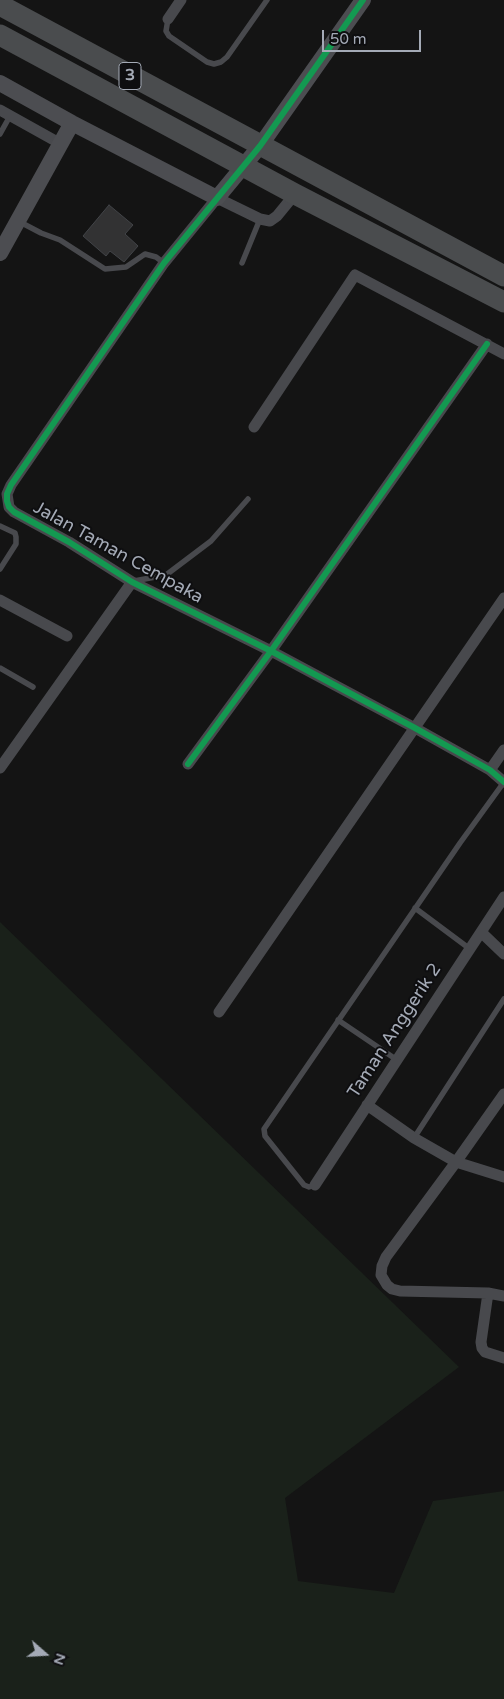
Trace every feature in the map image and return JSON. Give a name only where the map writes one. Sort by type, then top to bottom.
[{"type":"highway","name":"3","points":[[0,5],[504,276]]},
{"type":"highway","name":"3","points":[[0,35],[295,194],[504,302]]},
{"type":"street","points":[[168,19],[181,0]]},
{"type":"street","points":[[217,198],[260,146],[363,0]]},
{"type":"street","points":[[0,83],[72,123],[260,219],[270,221],[277,216],[295,194]]},
{"type":"street","points":[[5,113],[61,144]]},
{"type":"street","points":[[0,253],[72,123]]},
{"type":"street","name":"Jalan Taman Cempaka","points":[[217,198],[164,263],[11,485],[7,494],[9,507],[14,512],[69,542],[132,582],[271,651],[415,728],[490,770],[504,782]]},
{"type":"street","points":[[254,427],[354,275],[504,354]]},
{"type":"street","points":[[188,764],[271,651],[487,344]]},
{"type":"street","points":[[0,768],[132,582]]},
{"type":"street","points":[[219,1012],[504,598]]},
{"type":"street","points":[[0,600],[67,636]]},
{"type":"street","points":[[490,770],[504,750]]},
{"type":"street","name":"Taman Anggerik 2","points":[[314,1185],[504,897]]},
{"type":"street","points":[[480,932],[504,954]]},
{"type":"street","points":[[504,1094],[386,1257],[381,1275],[387,1285],[392,1289],[400,1291],[488,1292],[504,1296]]},
{"type":"street","points":[[367,1105],[414,1138],[456,1162],[504,1177]]},
{"type":"street","points":[[488,1292],[481,1342],[482,1348],[486,1352],[504,1358]]},
{"type":"lane","points":[[168,19],[166,31],[169,36],[207,62],[214,64],[221,62],[227,56],[267,0]]},
{"type":"lane","points":[[0,134],[5,113]]},
{"type":"lane","points":[[242,263],[260,219]]},
{"type":"lane","points":[[18,221],[60,240],[106,269],[126,267],[144,254],[156,257],[164,263]]},
{"type":"lane","points":[[132,582],[166,575],[211,541],[248,499]]},
{"type":"lane","points":[[0,526],[15,534],[16,540],[0,569]]},
{"type":"lane","points":[[0,668],[33,686]]},
{"type":"lane","points":[[314,1185],[309,1187],[304,1185],[265,1136],[264,1129],[415,908],[504,782]]},
{"type":"lane","points":[[415,908],[470,949]]},
{"type":"lane","points":[[414,1138],[504,999]]},
{"type":"lane","points":[[338,1020],[396,1060]]},
{"type":"shaded area","points":[[0,922],[459,1367],[285,1498],[298,1581],[394,1593],[433,1501],[504,1491],[504,1699],[0,1699]]},
{"type":"building","points":[[109,205],[133,225],[125,234],[138,246],[124,262],[110,251],[106,256],[83,236]]},
{"type":"cycle path","points":[[363,0],[260,146],[164,263],[11,485],[7,494],[7,501],[9,507],[14,512],[69,542],[132,582],[271,651],[415,728],[490,770],[504,782]]},
{"type":"cycle path","points":[[188,764],[271,651],[487,344]]}]
